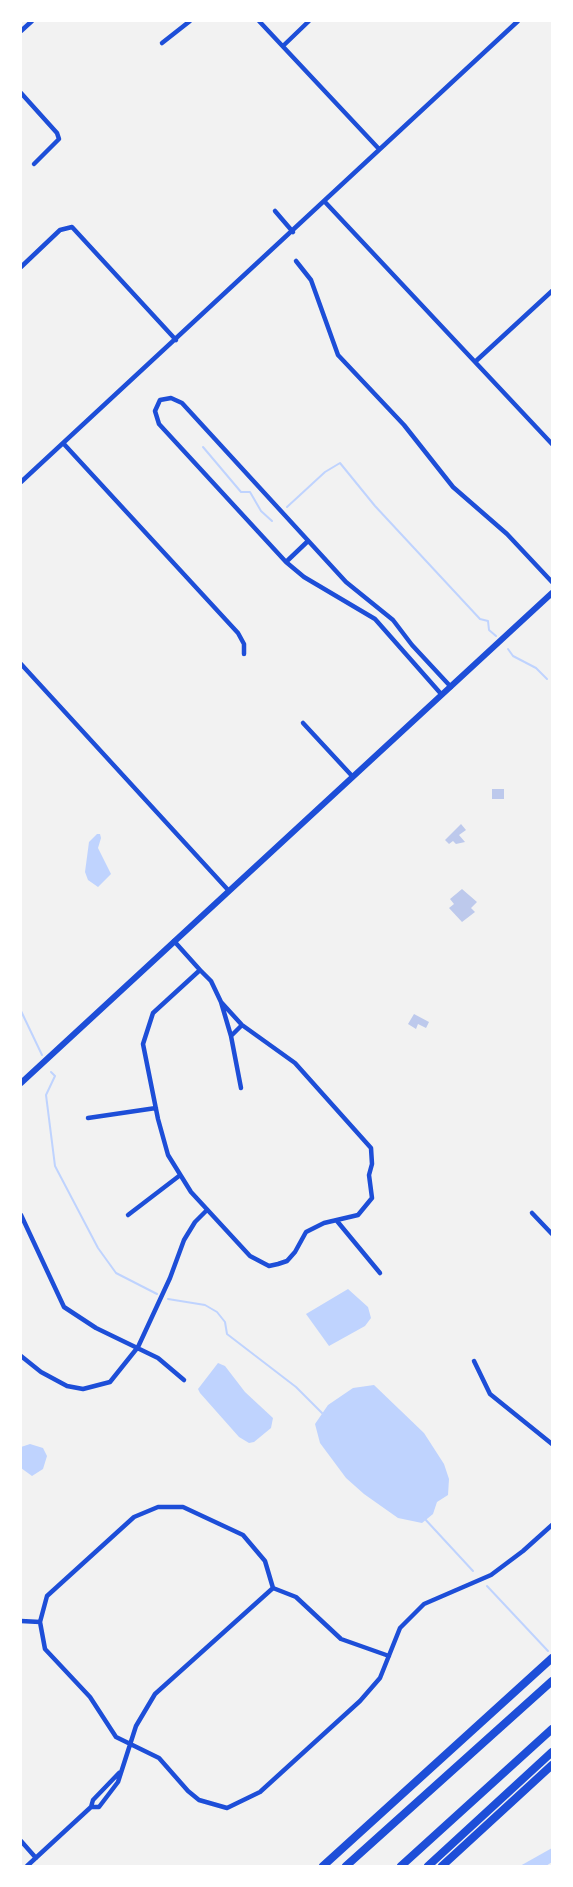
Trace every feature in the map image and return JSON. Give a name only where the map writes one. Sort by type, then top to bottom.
[{"type":"highway","points":[[323,1866],[552,1658]]},
{"type":"highway","points":[[346,1866],[552,1681]]},
{"type":"highway","points":[[401,1866],[552,1729]]},
{"type":"highway","points":[[428,1866],[552,1752]]},
{"type":"highway","points":[[442,1866],[552,1765]]},
{"type":"main road","points":[[21,1083],[552,593]]},
{"type":"street","points":[[21,31],[32,21]]},
{"type":"street","points":[[162,43],[190,21]]},
{"type":"street","points":[[259,21],[379,149]]},
{"type":"street","points":[[283,46],[309,21]]},
{"type":"street","points":[[21,482],[518,21]]},
{"type":"street","points":[[21,93],[57,133],[58,140],[34,164]]},
{"type":"street","points":[[325,202],[552,444]]},
{"type":"street","points":[[275,211],[293,232]]},
{"type":"street","points":[[21,267],[60,230],[72,227],[176,340]]},
{"type":"street","points":[[296,261],[311,280],[338,356],[404,424],[453,487],[507,534],[552,582]]},
{"type":"street","points":[[476,361],[552,291]]},
{"type":"street","points":[[442,695],[375,619],[304,577],[286,562],[159,424],[155,411],[160,400],[171,398],[182,403],[351,586],[393,620],[412,645],[451,687]]},
{"type":"street","points":[[63,443],[238,633],[244,644],[244,654]]},
{"type":"street","points":[[286,562],[308,541]]},
{"type":"street","points":[[21,664],[229,891]]},
{"type":"street","points":[[303,723],[353,777]]},
{"type":"street","points":[[174,941],[212,981],[231,1036],[241,1088]]},
{"type":"street","points":[[200,970],[153,1013],[147,1030],[143,1044],[156,1108],[168,1155],[179,1176],[250,1256],[269,1266],[287,1261],[306,1232],[324,1223],[358,1215],[372,1198],[369,1175],[372,1164],[371,1148],[295,1063],[242,1024],[221,1002]]},
{"type":"street","points":[[231,1036],[242,1024]]},
{"type":"street","points":[[88,1118],[156,1108]]},
{"type":"street","points":[[128,1215],[179,1176]]},
{"type":"street","points":[[21,1356],[41,1372],[67,1386],[83,1389],[110,1382],[138,1347],[170,1278],[184,1240],[195,1222],[207,1210]]},
{"type":"street","points":[[532,1213],[552,1234]]},
{"type":"street","points":[[21,1215],[64,1306],[96,1328],[158,1358],[184,1380]]},
{"type":"street","points":[[337,1221],[380,1273]]},
{"type":"street","points":[[474,1360],[490,1394],[552,1444]]},
{"type":"street","points":[[273,1588],[265,1561],[243,1535],[183,1507],[158,1507],[134,1516],[47,1596],[40,1622],[45,1648],[90,1697],[116,1737],[159,1758],[199,1800],[226,1808],[239,1804],[260,1792],[360,1701],[380,1678],[400,1628],[424,1604],[491,1575],[552,1525]]},
{"type":"street","points":[[273,1588],[296,1597],[341,1639],[388,1656]]},
{"type":"street","points":[[92,1807],[99,1807],[118,1782],[119,1773],[143,1710],[155,1694],[273,1588]]},
{"type":"street","points":[[21,1620],[40,1622]]},
{"type":"street","points":[[27,1866],[92,1807],[93,1800],[119,1773]]},
{"type":"street","points":[[21,1841],[36,1858]]},
{"type":"water","points":[[100,834],[101,838],[98,848],[111,874],[98,887],[88,880],[85,872],[89,842]]},
{"type":"water","points":[[348,1289],[368,1307],[371,1318],[365,1326],[329,1346],[306,1314]]},
{"type":"water","points":[[218,1363],[225,1366],[245,1392],[273,1418],[271,1428],[254,1442],[249,1443],[239,1437],[198,1389]]},
{"type":"water","points":[[374,1385],[424,1433],[444,1464],[449,1479],[448,1495],[437,1502],[433,1514],[422,1523],[398,1518],[364,1494],[346,1478],[320,1443],[315,1424],[328,1405],[353,1388]]},
{"type":"water","points":[[30,1444],[43,1448],[47,1456],[43,1469],[32,1476],[21,1468],[21,1447]]},
{"type":"water","points":[[552,1848],[552,1862],[546,1866],[520,1866]]},
{"type":"building","points":[[492,789],[504,789],[504,799],[492,799]]},
{"type":"building","points":[[461,824],[466,830],[459,835],[465,842],[456,844],[453,841],[449,844],[445,840]]},
{"type":"building","points":[[462,889],[477,902],[471,908],[475,912],[462,922],[449,908],[454,904],[450,899]]},
{"type":"building","points":[[414,1014],[429,1022],[426,1028],[418,1024],[416,1029],[408,1024]]},
{"type":"waterway","points":[[203,447],[241,492],[250,492],[261,511],[272,521]]},
{"type":"waterway","points":[[287,507],[325,472],[340,463],[375,506],[480,619],[488,621],[489,630],[496,636]]},
{"type":"waterway","points":[[508,649],[513,656],[536,668],[547,679]]},
{"type":"waterway","points":[[21,1011],[42,1055]]},
{"type":"waterway","points":[[51,1072],[55,1076],[46,1095],[55,1166],[98,1248],[116,1273],[157,1294]]},
{"type":"waterway","points":[[168,1299],[205,1305],[217,1312],[225,1322],[227,1334],[296,1387],[322,1413]]},
{"type":"waterway","points":[[424,1518],[473,1571]]},
{"type":"waterway","points":[[487,1586],[548,1651]]}]
